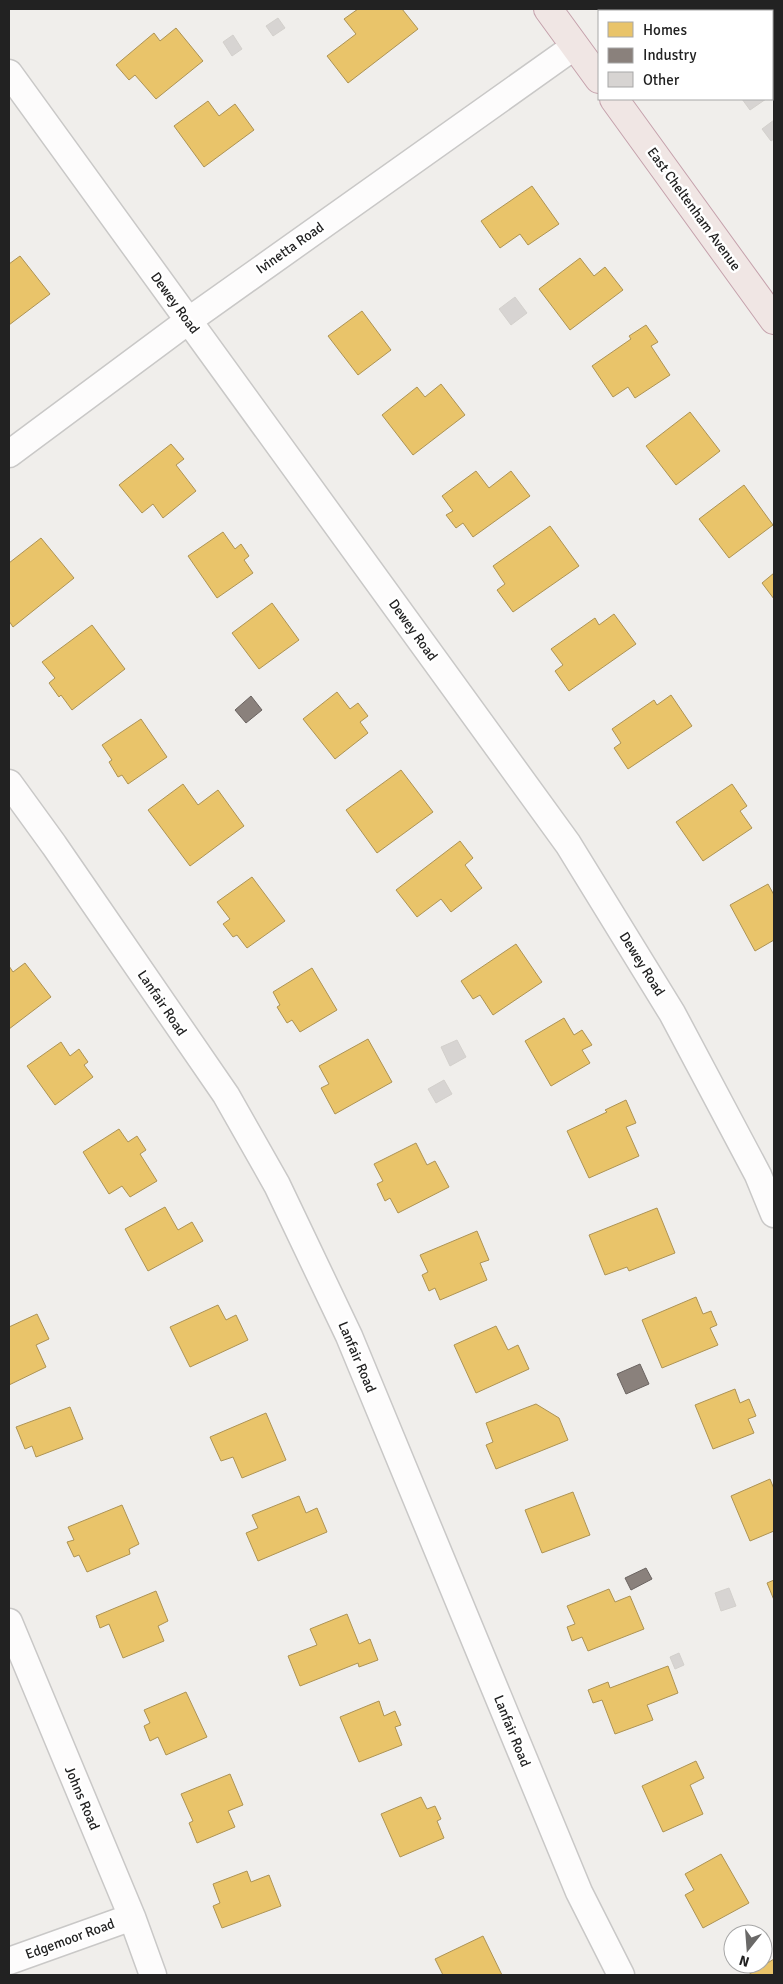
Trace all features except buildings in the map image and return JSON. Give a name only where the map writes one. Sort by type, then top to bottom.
[{"type":"highway","points":[[548,9],[598,78]]},
{"type":"highway","name":"East Cheltenham Avenue","points":[[615,100],[774,320]]},
{"type":"street","name":"Ivinetta Road","points":[[9,454],[188,321],[575,46]]},
{"type":"street","name":"Dewey Road","points":[[9,73],[568,844],[766,1171],[774,1214]]},
{"type":"street","name":"Lanfair Road","points":[[9,783],[54,845],[226,1095],[277,1185],[349,1336],[579,1892],[620,1975]]},
{"type":"street","name":"Johns Road","points":[[9,1622],[132,1918],[153,1975]]},
{"type":"street","name":"Edgemoor Road","points":[[9,1961],[132,1918]]}]
